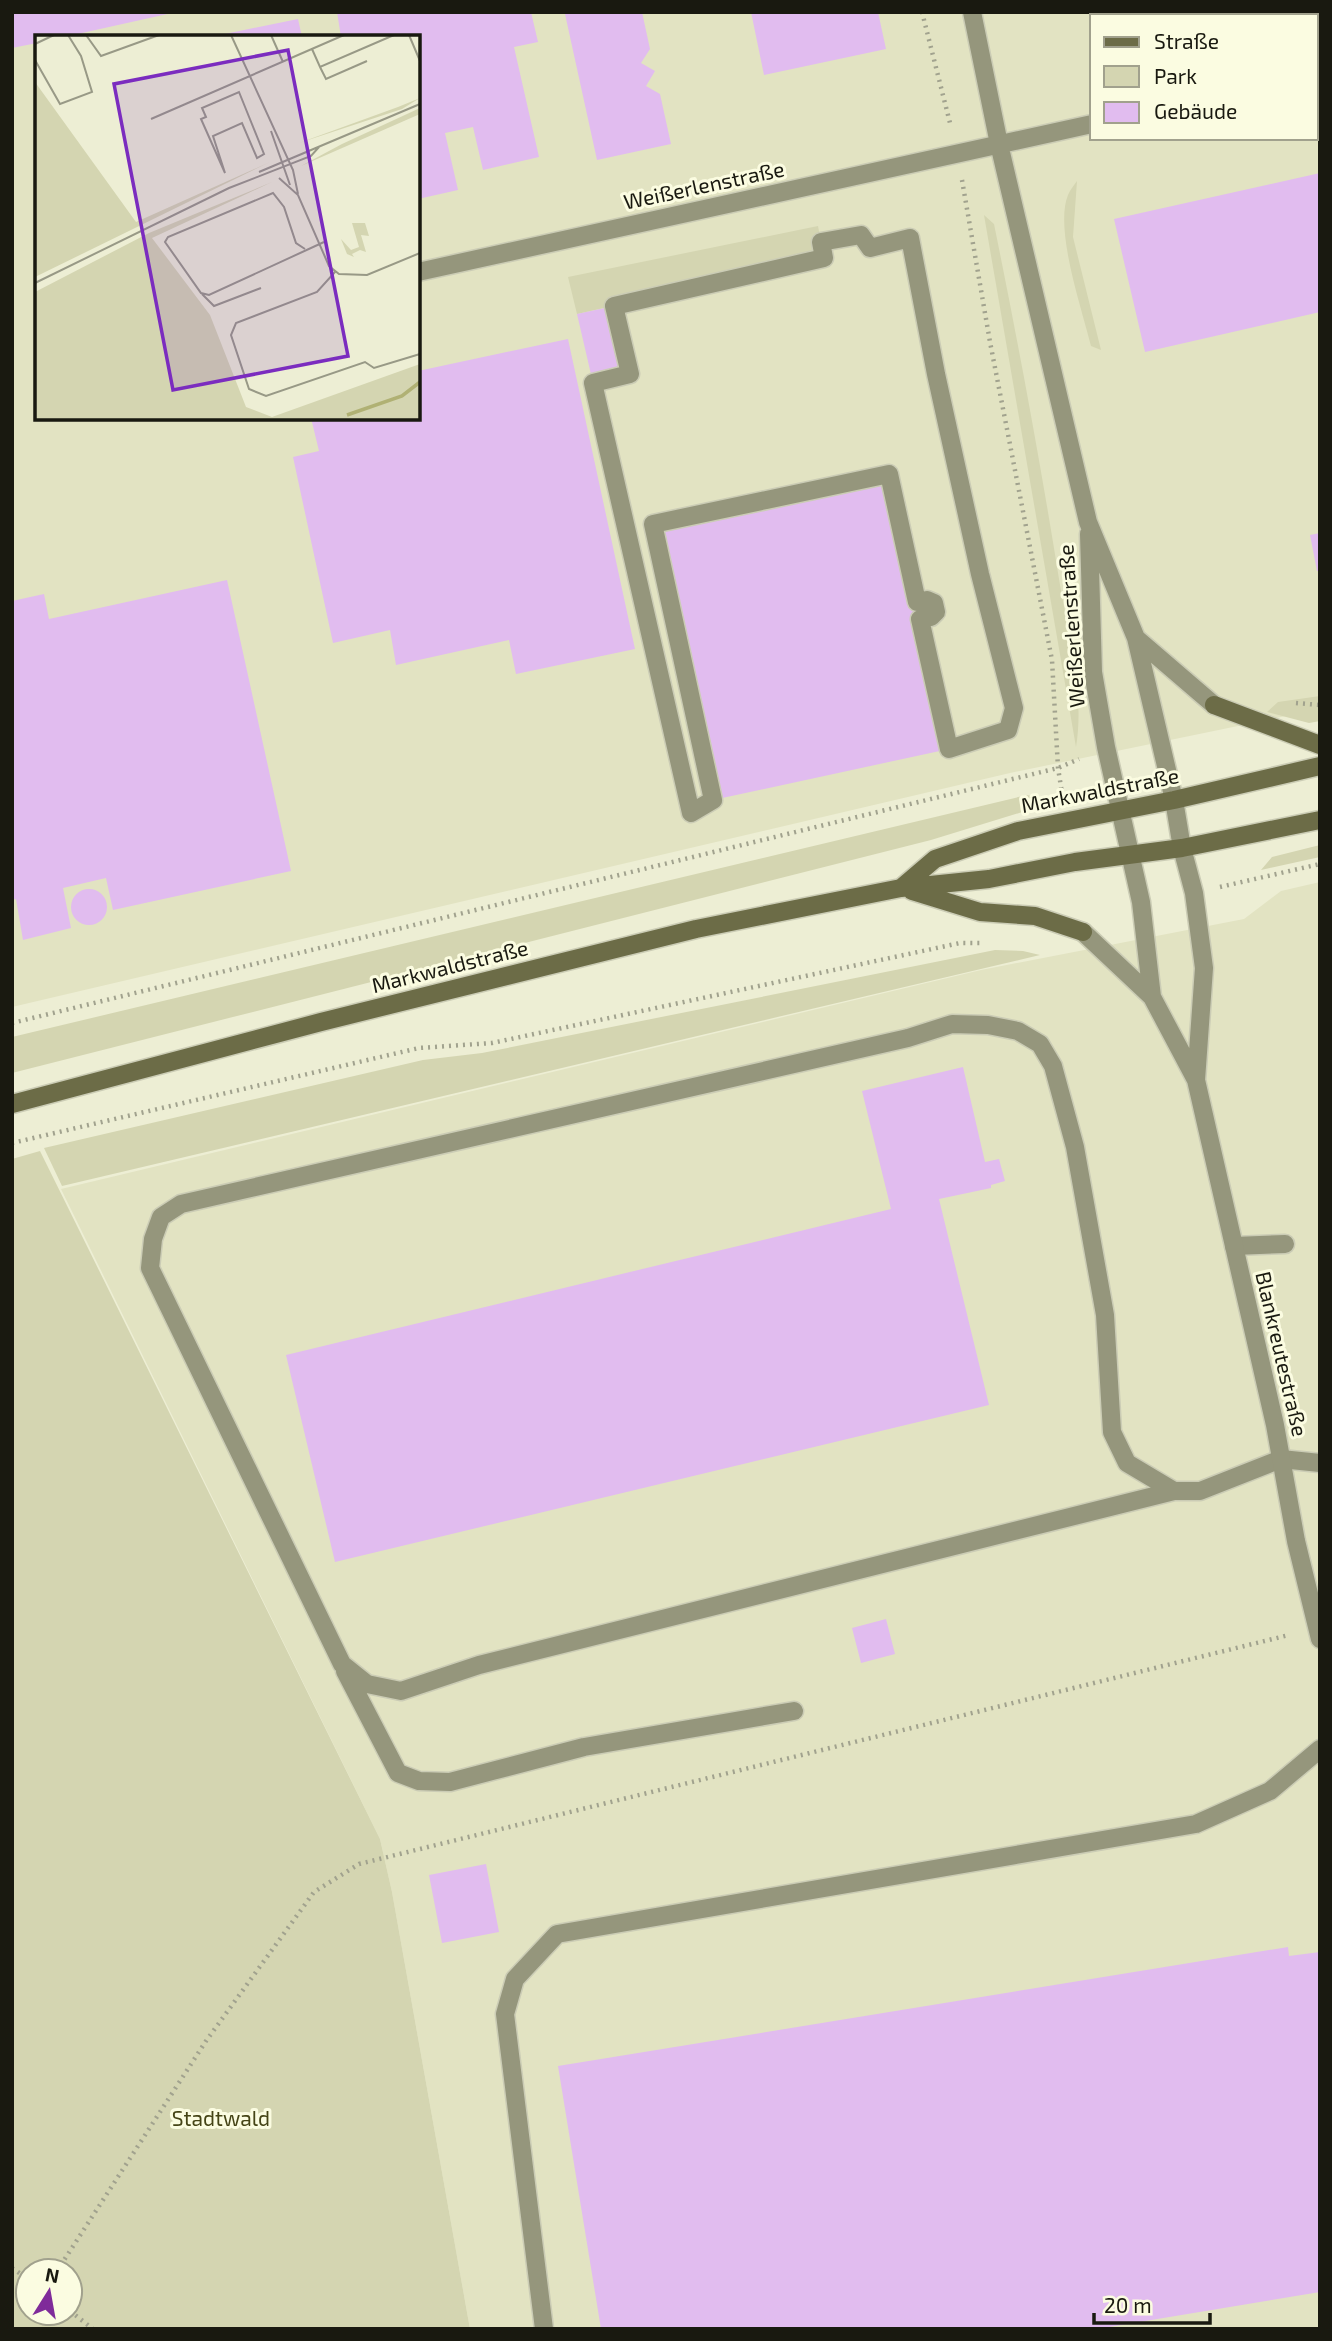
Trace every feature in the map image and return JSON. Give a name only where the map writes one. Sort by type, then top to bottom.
[{"type":"main road","points":[[1214,705],[1320,745]]},
{"type":"main road","name":"Markwaldstraße","points":[[901,888],[935,859],[1018,831],[1067,819],[1174,800],[1320,766]]},
{"type":"main road","name":"Markwaldstraße","points":[[12,1104],[321,1022],[696,929],[901,888],[989,879],[1075,862],[1182,848],[1320,820]]},
{"type":"main road","points":[[901,888],[980,912],[1035,916],[1083,932]]},
{"type":"street","name":"Weißerlenstraße","points":[[972,12],[999,145],[1088,522],[1136,638],[1174,800],[1182,848]]},
{"type":"street","points":[[999,145],[1090,124]]},
{"type":"street","name":"Weißerlenstraße","points":[[420,272],[999,145]]},
{"type":"street","points":[[861,235],[870,248],[910,238],[936,374],[980,574],[1014,708],[1008,730],[948,749],[920,619],[931,617],[936,611],[934,603],[927,600],[917,602],[889,474],[653,524],[713,800],[691,813],[593,383],[630,374],[614,306],[824,258],[821,242],[861,235]]},
{"type":"street","name":"Weißerlenstraße","points":[[1088,522],[1093,672],[1106,747],[1131,855]]},
{"type":"street","points":[[1136,638],[1214,705]]},
{"type":"street","name":"Blankreutestraße","points":[[1182,848],[1194,892],[1204,968],[1196,1080]]},
{"type":"street","name":"Blankreutestraße","points":[[1131,855],[1141,902],[1152,998]]},
{"type":"street","name":"Blankreutestraße","points":[[1083,932],[1152,998],[1196,1080],[1318,1634]]},
{"type":"street","points":[[794,1711],[584,1747],[450,1782],[419,1781],[398,1773],[342,1664],[150,1268],[153,1239],[161,1217],[181,1203],[908,1038],[952,1024],[988,1025],[1018,1031],[1040,1044],[1053,1066],[1075,1147],[1105,1315],[1112,1432],[1127,1463],[1174,1491]]},
{"type":"street","points":[[1234,1246],[1285,1244]]},
{"type":"street","points":[[342,1664],[367,1684],[401,1691],[479,1665],[1174,1491],[1200,1491],[1281,1458],[1320,1463]]},
{"type":"street","points":[[544,2329],[505,2014],[515,1979],[556,1934],[1196,1824],[1270,1791],[1320,1749]]},
{"type":"path","points":[[922,12],[957,153],[1052,660],[1058,768],[1067,819]]},
{"type":"path","points":[[12,1023],[1058,768]]},
{"type":"path","points":[[12,1143],[419,1048],[492,1043],[960,943],[985,943]]},
{"type":"path","points":[[66,2257],[206,2041],[314,1892],[359,1864],[1318,1634]]},
{"type":"shaded area","points":[[12,12],[1320,12],[1320,709],[1010,773],[12,1007]]},
{"type":"shaded area","points":[[1320,882],[1320,2329],[470,2329],[392,1892],[380,1839],[61,1189],[981,970],[1244,919],[1281,891]]},
{"type":"green space","points":[[1077,181],[1073,237],[1101,350],[1091,346],[1076,291],[1064,228],[1068,195]]},
{"type":"green space","points":[[984,215],[994,224],[1071,642],[1077,684],[1076,747]]},
{"type":"green space","points":[[818,226],[824,258],[577,314],[568,277]]},
{"type":"green space","points":[[1320,696],[1320,721],[1309,723],[1267,712],[1278,702]]},
{"type":"green space","points":[[1027,795],[1040,798],[1032,809],[931,840],[12,1073],[12,1037]]},
{"type":"green space","points":[[1320,845],[1320,857],[1261,870],[1272,857]]},
{"type":"green space","points":[[995,950],[1040,955],[62,1186],[44,1148],[423,1060],[482,1053]]},
{"type":"green space","name":"Stadtwald","points":[[40,1151],[380,1839],[392,1892],[470,2329],[12,2329],[12,1159]]},
{"type":"building","points":[[12,12],[172,12],[73,35],[35,35],[35,43],[12,48]]},
{"type":"building","points":[[337,12],[531,12],[538,42],[514,47],[539,157],[483,170],[473,127],[445,133],[458,190],[420,199],[420,35],[341,35]]},
{"type":"building","points":[[642,12],[650,49],[641,63],[655,71],[646,86],[660,94],[671,144],[597,160],[565,14]]},
{"type":"building","points":[[751,12],[878,12],[886,49],[764,75]]},
{"type":"building","points":[[298,19],[302,35],[220,35]]},
{"type":"building","points":[[1320,173],[1320,312],[1145,352],[1114,219]]},
{"type":"building","points":[[614,306],[630,374],[593,383],[577,314]]},
{"type":"building","points":[[568,339],[635,649],[516,674],[509,640],[396,665],[390,630],[333,643],[293,457],[319,451],[311,420],[420,420],[420,371]]},
{"type":"building","points":[[889,474],[949,749],[713,800],[653,524]]},
{"type":"building","points":[[1320,533],[1320,571],[1317,571],[1310,535]]},
{"type":"building","points":[[227,580],[291,871],[113,910],[106,878],[63,888],[71,928],[23,940],[16,899],[12,900],[12,601],[44,594],[49,619]]},
{"type":"building","points":[[89,889],[102,894],[107,907],[102,920],[89,925],[76,920],[71,907],[76,894]]},
{"type":"building","points":[[963,1067],[985,1162],[999,1159],[1005,1181],[991,1185],[991,1188],[939,1199],[989,1405],[335,1562],[286,1355],[891,1209],[862,1091]]},
{"type":"building","points":[[886,1619],[895,1654],[861,1663],[852,1628]]},
{"type":"building","points":[[486,1864],[499,1932],[442,1943],[429,1875]]},
{"type":"building","points":[[1288,1947],[1289,1956],[1320,1952],[1320,2292],[1097,2329],[601,2329],[558,2066]]}]
